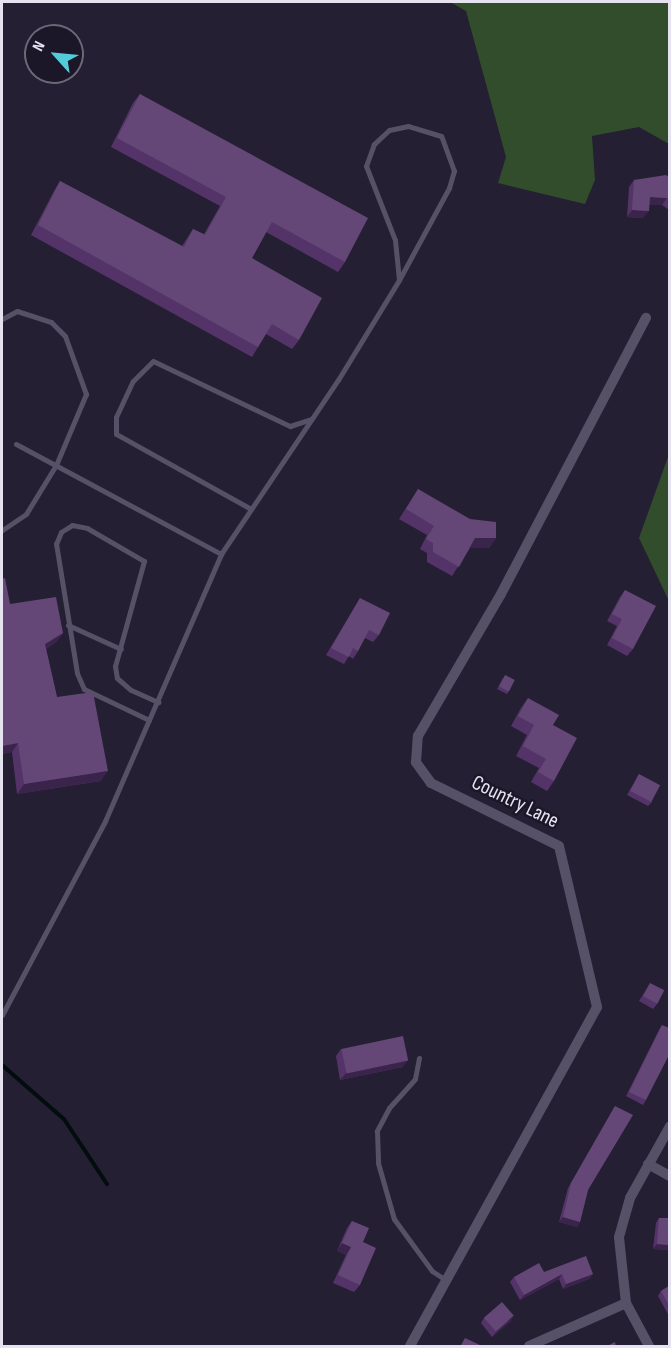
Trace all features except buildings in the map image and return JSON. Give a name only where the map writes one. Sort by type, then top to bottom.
[{"type":"street","name":"Country Lane","points":[[410,1347],[597,1007],[559,846],[431,783],[416,762],[418,736],[501,594],[646,318]]},
{"type":"street","points":[[649,1347],[626,1303],[619,1237],[648,1164],[669,1126]]},
{"type":"street","points":[[648,1164],[669,1176]]},
{"type":"street","points":[[529,1347],[626,1303]]},
{"type":"lane","points":[[2,1015],[105,821],[221,554],[312,418],[399,280],[454,171],[441,136],[408,126],[389,130],[374,144],[366,166],[395,240],[399,280]]},
{"type":"lane","points":[[2,320],[17,311],[32,314],[65,336],[86,394],[56,465],[20,523],[2,530]]},
{"type":"lane","points":[[251,509],[116,434],[116,417],[133,381],[153,361],[290,426],[312,418]]},
{"type":"lane","points":[[16,444],[221,554]]},
{"type":"lane","points":[[149,720],[84,689],[68,625],[57,544],[61,532],[72,525],[144,561],[121,649],[117,678],[158,702]]},
{"type":"lane","points":[[68,625],[121,649]]},
{"type":"lane","points":[[419,1058],[415,1080],[389,1108],[377,1131],[378,1163],[394,1219],[432,1271],[446,1280]]},
{"type":"green space","points":[[450,2],[669,2],[669,144],[639,127],[592,136],[595,180],[585,204],[498,183],[506,157],[466,11]]},
{"type":"green space","points":[[669,454],[670,599],[668,599],[639,538]]},
{"type":"waterway","points":[[2,1065],[64,1119],[107,1184]]}]
